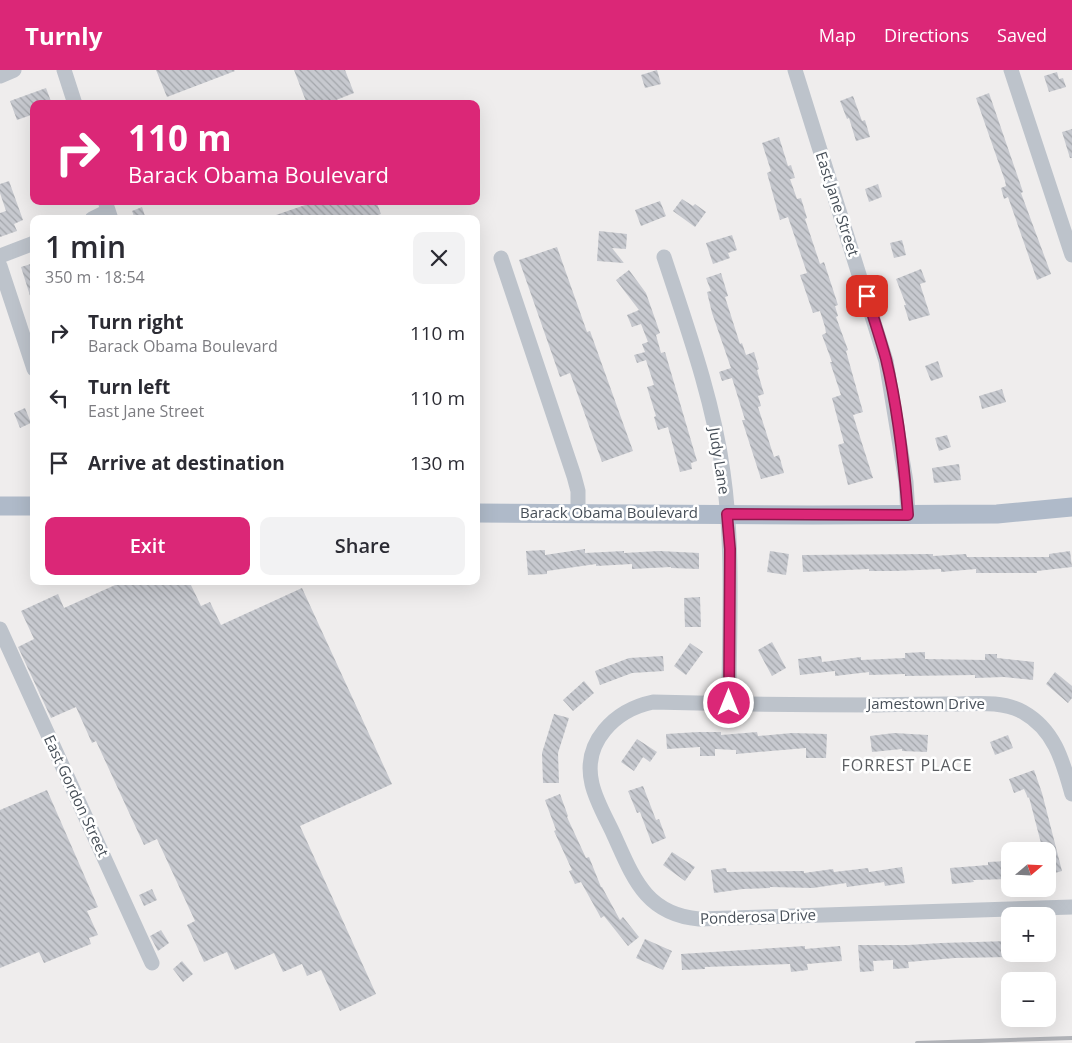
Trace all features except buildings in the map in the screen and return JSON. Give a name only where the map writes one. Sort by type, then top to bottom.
[{"type":"main road","points":[[0,506],[30,506]]},
{"type":"main road","name":"Barack Obama Boulevard","points":[[480,513],[908,515],[997,514],[1072,508]]},
{"type":"street","points":[[0,76],[14,70]]},
{"type":"street","points":[[64,70],[74,100]]},
{"type":"street","name":"East Jane Street","points":[[795,70],[886,361],[905,474],[908,515]]},
{"type":"street","points":[[1011,70],[1072,255]]},
{"type":"street","points":[[0,256],[30,245]]},
{"type":"street","name":"Judy Lane","points":[[664,257],[705,390],[723,473],[730,549],[729,703]]},
{"type":"street","points":[[501,258],[574,476],[578,491],[578,513]]},
{"type":"street","points":[[0,266],[30,357]]},
{"type":"street","name":"East Gordon Street","points":[[0,629],[152,963]]},
{"type":"street","name":"Ponderosa Drive","points":[[729,703],[653,702],[637,706],[622,713],[597,740],[591,770],[595,792],[632,874],[648,898],[665,910],[689,918],[699,919],[1072,907]]},
{"type":"street","name":"Jamestown Drive","points":[[729,703],[875,705],[987,703],[1013,707],[1035,720],[1053,740],[1065,768],[1072,794]]},
{"type":"railway","points":[[917,1043],[1072,1038]]},
{"type":"district","name":"FORREST PLACE","points":[[907,765]]},
{"type":"route","points":[[729,703],[730,549],[727,514],[908,515],[906,482],[894,402],[886,361],[867,296]]}]
